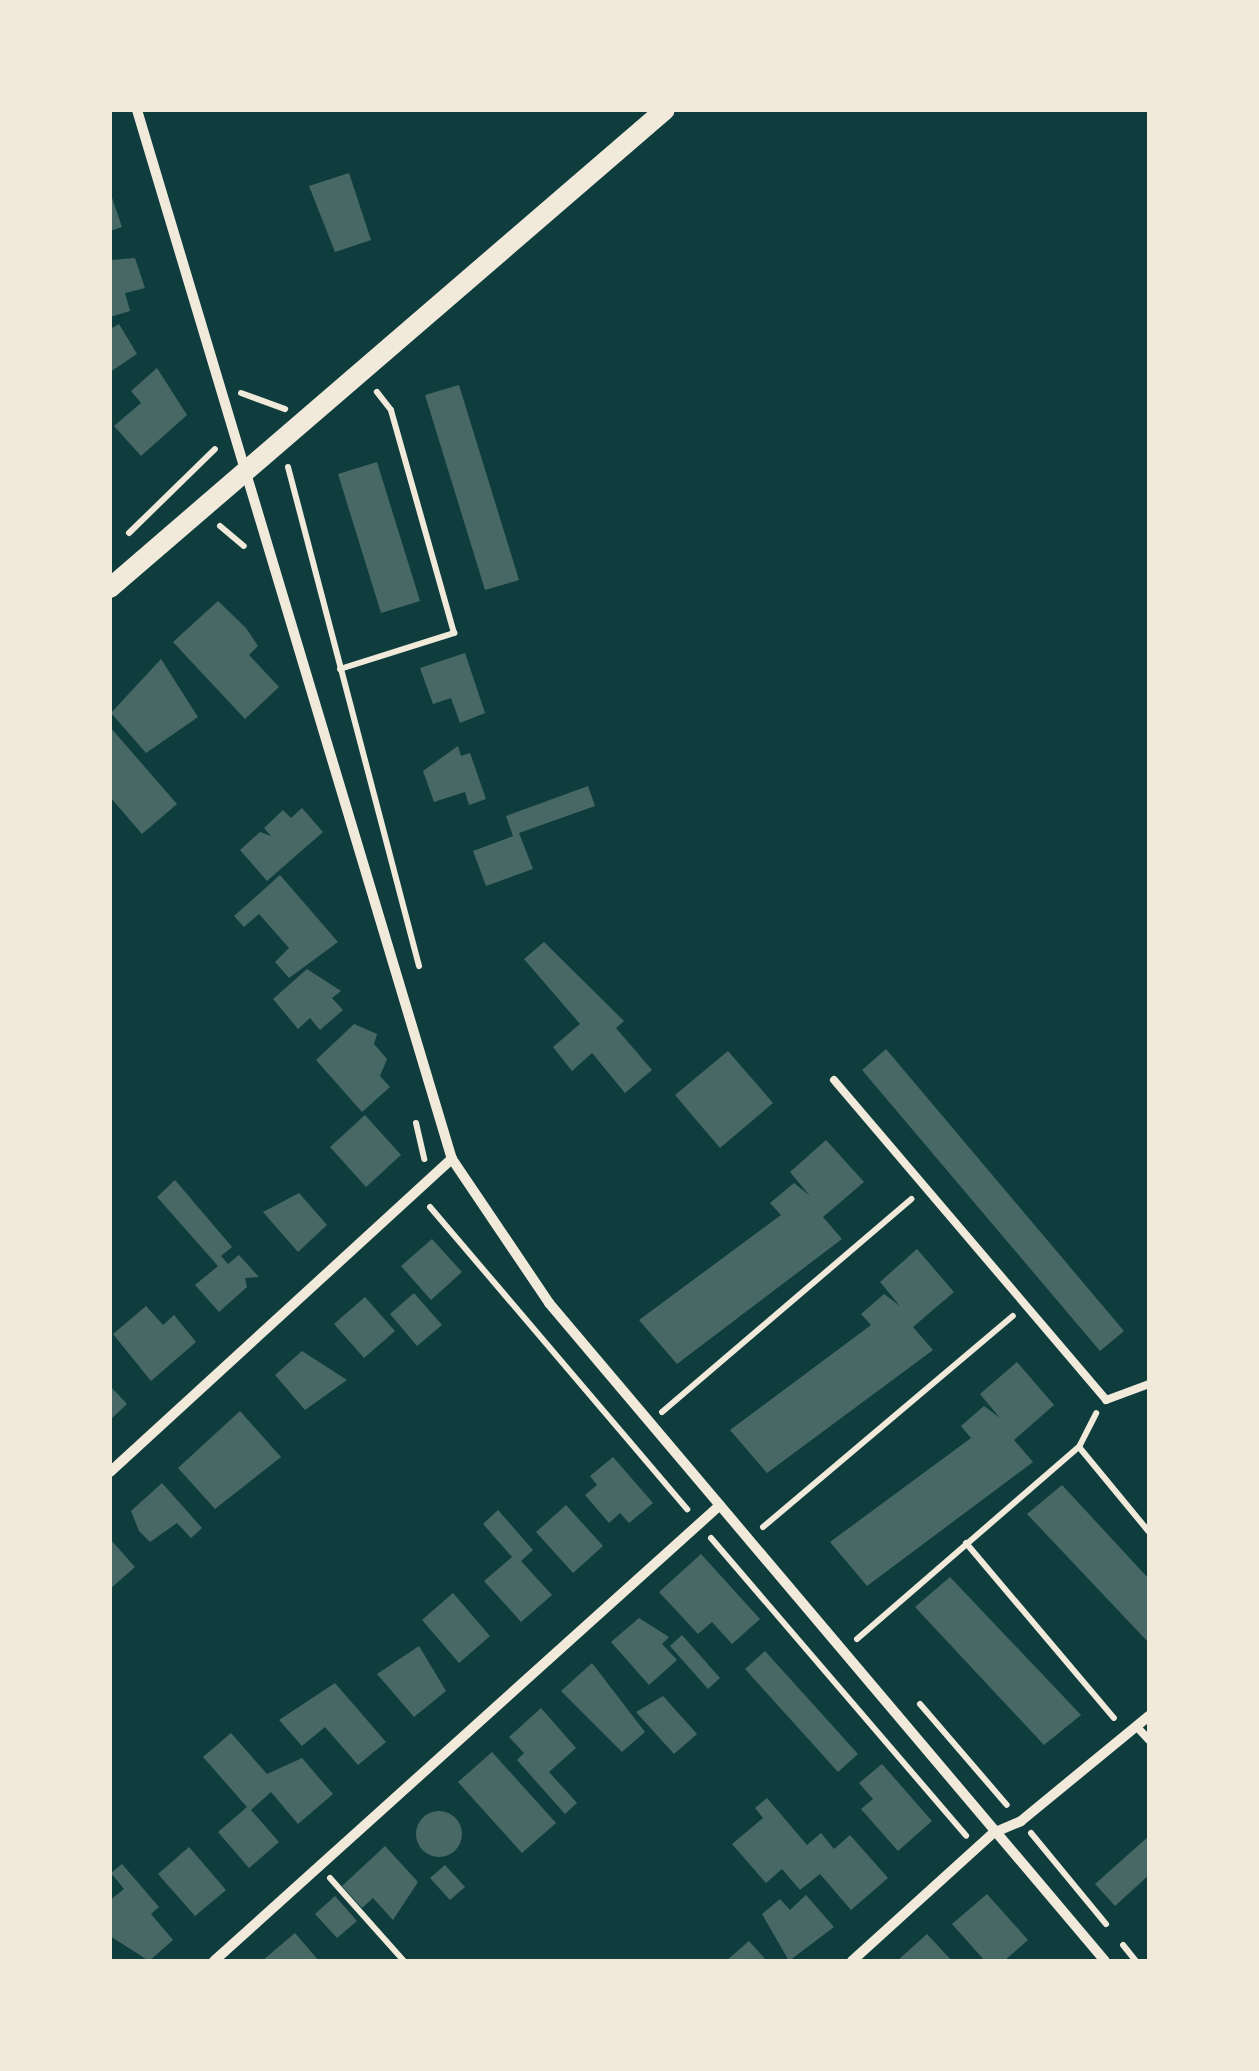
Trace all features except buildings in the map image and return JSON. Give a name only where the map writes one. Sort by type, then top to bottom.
[{"type":"main road","points":[[110,588],[245,466],[666,110]]},
{"type":"street","points":[[137,110],[452,1159],[549,1302],[1105,1961]]},
{"type":"street","points":[[110,1472],[452,1159]]},
{"type":"street","points":[[214,1961],[720,1505]]},
{"type":"street","points":[[852,1961],[993,1832],[1020,1821],[1149,1716]]},
{"type":"lane","points":[[834,1080],[1106,1400],[1149,1384]]},
{"type":"lane","points":[[1133,1730],[1149,1740]]},
{"type":"path","points":[[340,668],[454,633],[391,410],[360,372]]},
{"type":"path","points":[[123,539],[216,453]]},
{"type":"path","points":[[286,469],[426,989]]},
{"type":"path","points":[[204,534],[230,529],[249,552]]},
{"type":"path","points":[[410,1100],[430,1209],[977,1847]]},
{"type":"path","points":[[666,1408],[923,1188]]},
{"type":"path","points":[[766,1524],[1025,1305]]},
{"type":"path","points":[[654,1393],[679,1422]]},
{"type":"path","points":[[861,1635],[1079,1447],[1106,1400]]},
{"type":"path","points":[[1079,1447],[1149,1532]]},
{"type":"path","points":[[753,1510],[778,1538]]},
{"type":"path","points":[[966,1543],[1133,1730]]},
{"type":"path","points":[[849,1622],[874,1650]]},
{"type":"path","points":[[910,1692],[1136,1961]]},
{"type":"path","points":[[320,1866],[404,1961]]}]
